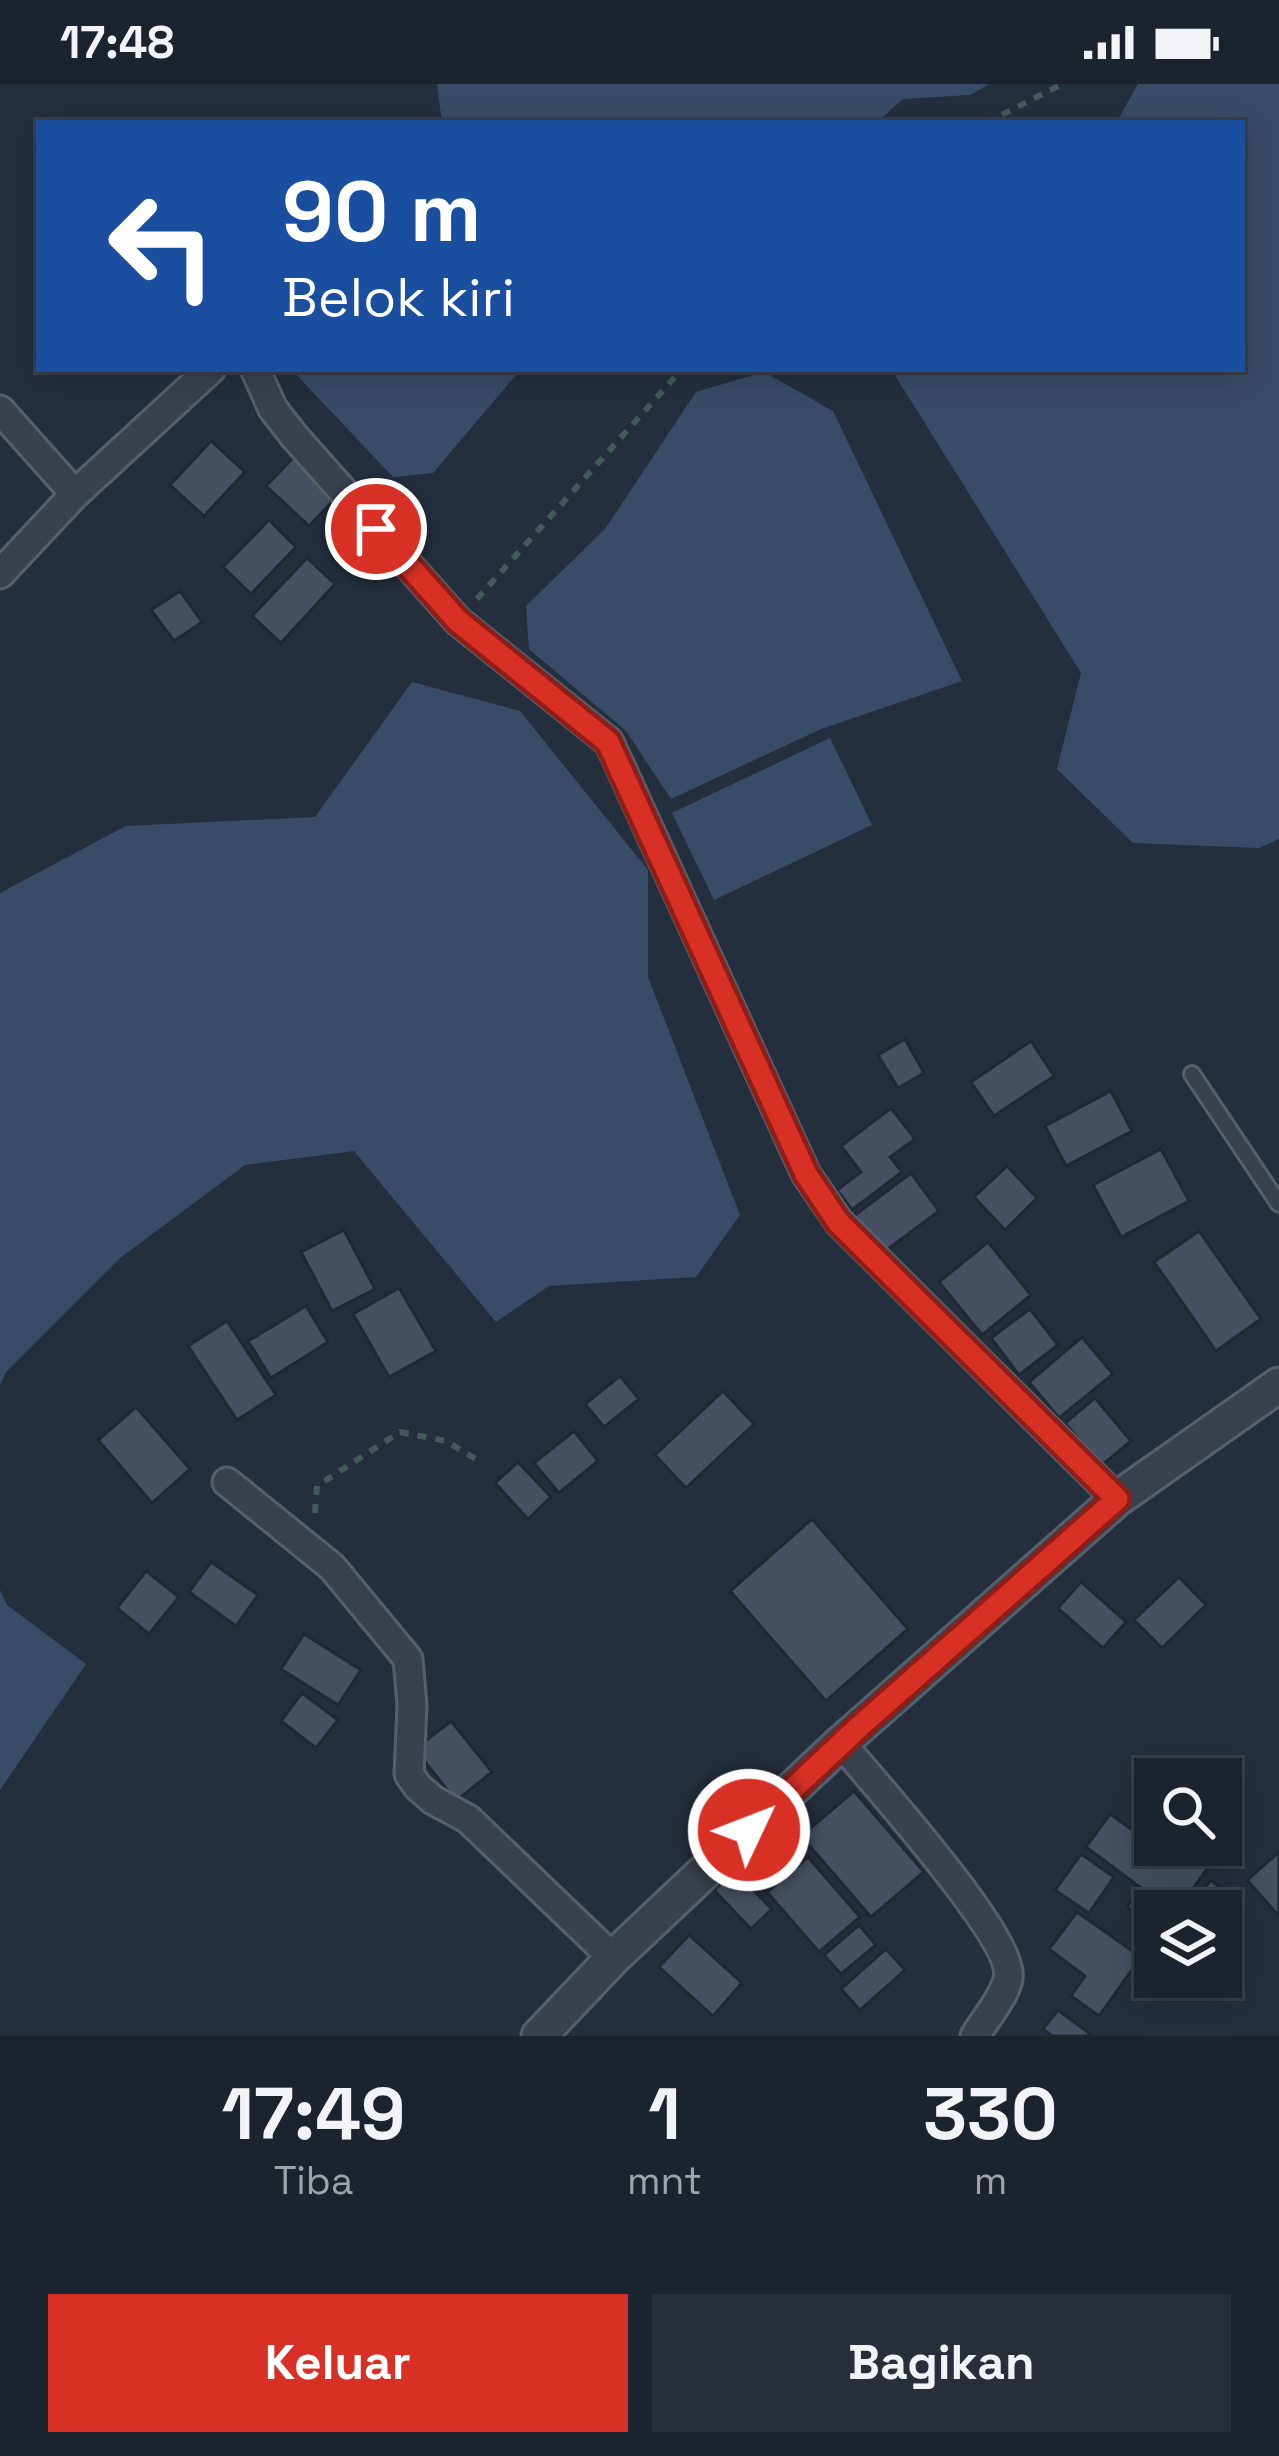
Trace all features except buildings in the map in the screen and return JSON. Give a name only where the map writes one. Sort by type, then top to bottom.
[{"type":"street","points":[[0,574],[75,494],[208,372]]},
{"type":"street","points":[[256,372],[273,409],[294,436],[458,621],[608,742],[806,1174],[838,1222],[1117,1499]]},
{"type":"street","points":[[0,410],[75,494]]},
{"type":"street","points":[[539,2036],[613,1958],[841,1743],[1117,1499],[1279,1385]]},
{"type":"street","points":[[227,1482],[312,1548],[408,1659],[409,1774],[418,1787],[468,1820],[613,1958]]},
{"type":"street","points":[[841,1743],[971,1903],[1007,1958],[1008,1979],[975,2036]]},
{"type":"lane","points":[[1192,1074],[1279,1204]]},
{"type":"path","points":[[992,120],[1062,84]]},
{"type":"path","points":[[458,621],[679,372]]},
{"type":"path","points":[[312,1548],[317,1486],[400,1432],[446,1441],[479,1461]]},
{"type":"water","points":[[437,84],[989,84],[970,95],[903,99],[879,120],[442,120]]},
{"type":"water","points":[[1138,84],[1279,84],[1279,839],[1259,848],[1133,843],[1057,769],[1081,673],[893,372],[1245,372],[1245,120],[1118,120]]},
{"type":"water","points":[[294,372],[518,372],[433,473],[393,477]]},
{"type":"water","points":[[764,372],[833,411],[962,681],[821,729],[671,799],[626,731],[529,649],[526,606],[605,529],[696,392]]},
{"type":"water","points":[[412,682],[520,711],[648,870],[648,977],[740,1215],[696,1277],[549,1286],[496,1322],[354,1151],[245,1165],[120,1258],[6,1372],[0,1385],[0,893],[126,826],[315,817]]},
{"type":"water","points":[[830,738],[872,825],[714,900],[672,813]]},
{"type":"water","points":[[0,1590],[7,1605],[86,1664],[0,1790]]},
{"type":"route","points":[[376,529],[458,621],[608,742],[806,1174],[838,1222],[1117,1499],[749,1830]]}]
